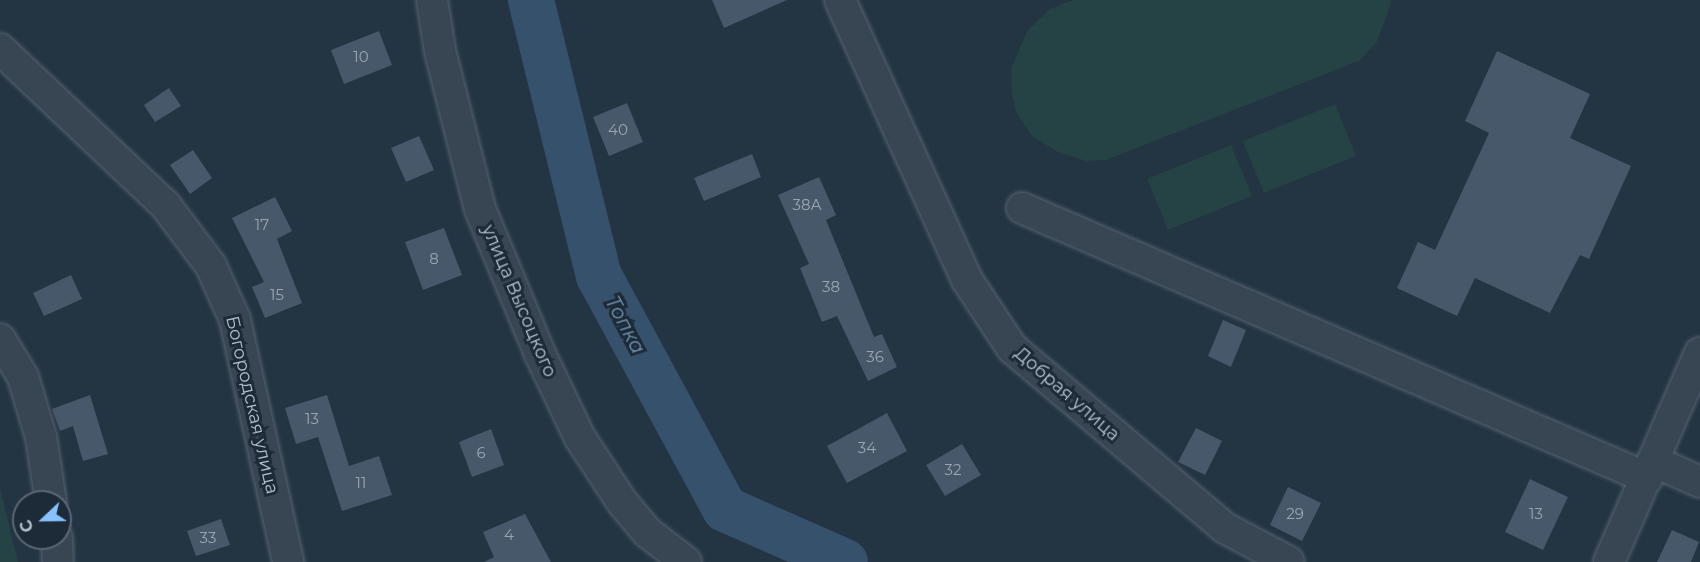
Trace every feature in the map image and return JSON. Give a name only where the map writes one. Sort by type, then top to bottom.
[{"type":"street","name":"улица Высоцкого","points":[[432,0],[440,51],[480,209],[540,354],[580,438],[622,502],[647,532],[686,562]]},
{"type":"street","name":"Добрая улица","points":[[840,0],[967,280],[1012,348],[1225,528],[1289,562]]},
{"type":"street","name":"Богородская улица","points":[[0,49],[166,206],[211,266],[234,320],[288,562]]},
{"type":"street","points":[[1022,208],[1650,470],[1700,482]]},
{"type":"street","points":[[0,339],[23,377],[41,437],[49,490]]},
{"type":"street","points":[[1609,562],[1700,353]]},
{"type":"green space","points":[[1073,0],[1392,0],[1377,42],[1359,61],[1106,160],[1086,161],[1058,152],[1032,136],[1016,112],[1012,93],[1011,68],[1028,30],[1050,9]]},
{"type":"green space","points":[[1335,104],[1356,156],[1264,193],[1243,141]]},
{"type":"green space","points":[[1231,145],[1252,196],[1168,230],[1147,179]]},
{"type":"green space","points":[[0,488],[12,537],[12,550],[15,550],[18,562],[0,562]]},
{"type":"building","points":[[712,0],[787,0],[724,28]]},
{"type":"building","points":[[379,31],[392,65],[344,84],[331,50]]},
{"type":"building","points":[[1497,51],[1590,94],[1570,138],[1631,166],[1589,259],[1580,255],[1550,313],[1475,278],[1457,316],[1397,288],[1418,242],[1435,250],[1489,133],[1465,121]]},
{"type":"building","points":[[169,88],[181,106],[155,122],[144,105]]},
{"type":"building","points":[[627,103],[643,142],[609,156],[593,117]]},
{"type":"building","points":[[419,136],[434,170],[406,182],[391,148]]},
{"type":"building","points":[[193,150],[212,178],[190,194],[170,165]]},
{"type":"building","points":[[752,154],[761,177],[704,201],[694,178]]},
{"type":"building","points":[[819,177],[836,215],[826,220],[874,337],[882,334],[897,367],[868,381],[837,316],[822,322],[800,268],[809,264],[778,195]]},
{"type":"building","points":[[275,197],[292,231],[277,239],[302,303],[265,318],[252,287],[264,282],[232,218]]},
{"type":"building","points":[[444,228],[462,275],[423,290],[405,242]]},
{"type":"building","points":[[71,275],[82,299],[44,316],[33,293]]},
{"type":"building","points":[[1223,320],[1246,330],[1231,367],[1208,356]]},
{"type":"building","points":[[90,395],[108,454],[83,461],[73,426],[60,431],[52,409]]},
{"type":"building","points":[[327,395],[349,466],[379,456],[392,495],[342,511],[318,437],[296,444],[285,408]]},
{"type":"building","points":[[887,413],[907,451],[847,483],[827,446]]},
{"type":"building","points":[[1196,428],[1222,441],[1205,475],[1178,462]]},
{"type":"building","points":[[491,429],[504,465],[472,477],[459,442]]},
{"type":"building","points":[[962,444],[981,475],[945,496],[926,465]]},
{"type":"building","points":[[1530,479],[1568,497],[1543,550],[1505,532]]},
{"type":"building","points":[[1288,487],[1321,503],[1302,541],[1270,525]]},
{"type":"building","points":[[525,514],[551,562],[484,562],[494,557],[483,532]]},
{"type":"building","points":[[221,519],[230,545],[196,556],[187,531]]},
{"type":"building","points":[[1672,530],[1699,542],[1691,562],[1657,562]]},
{"type":"waterway","name":"Топка","points":[[531,0],[599,276],[725,509],[845,562]]}]
